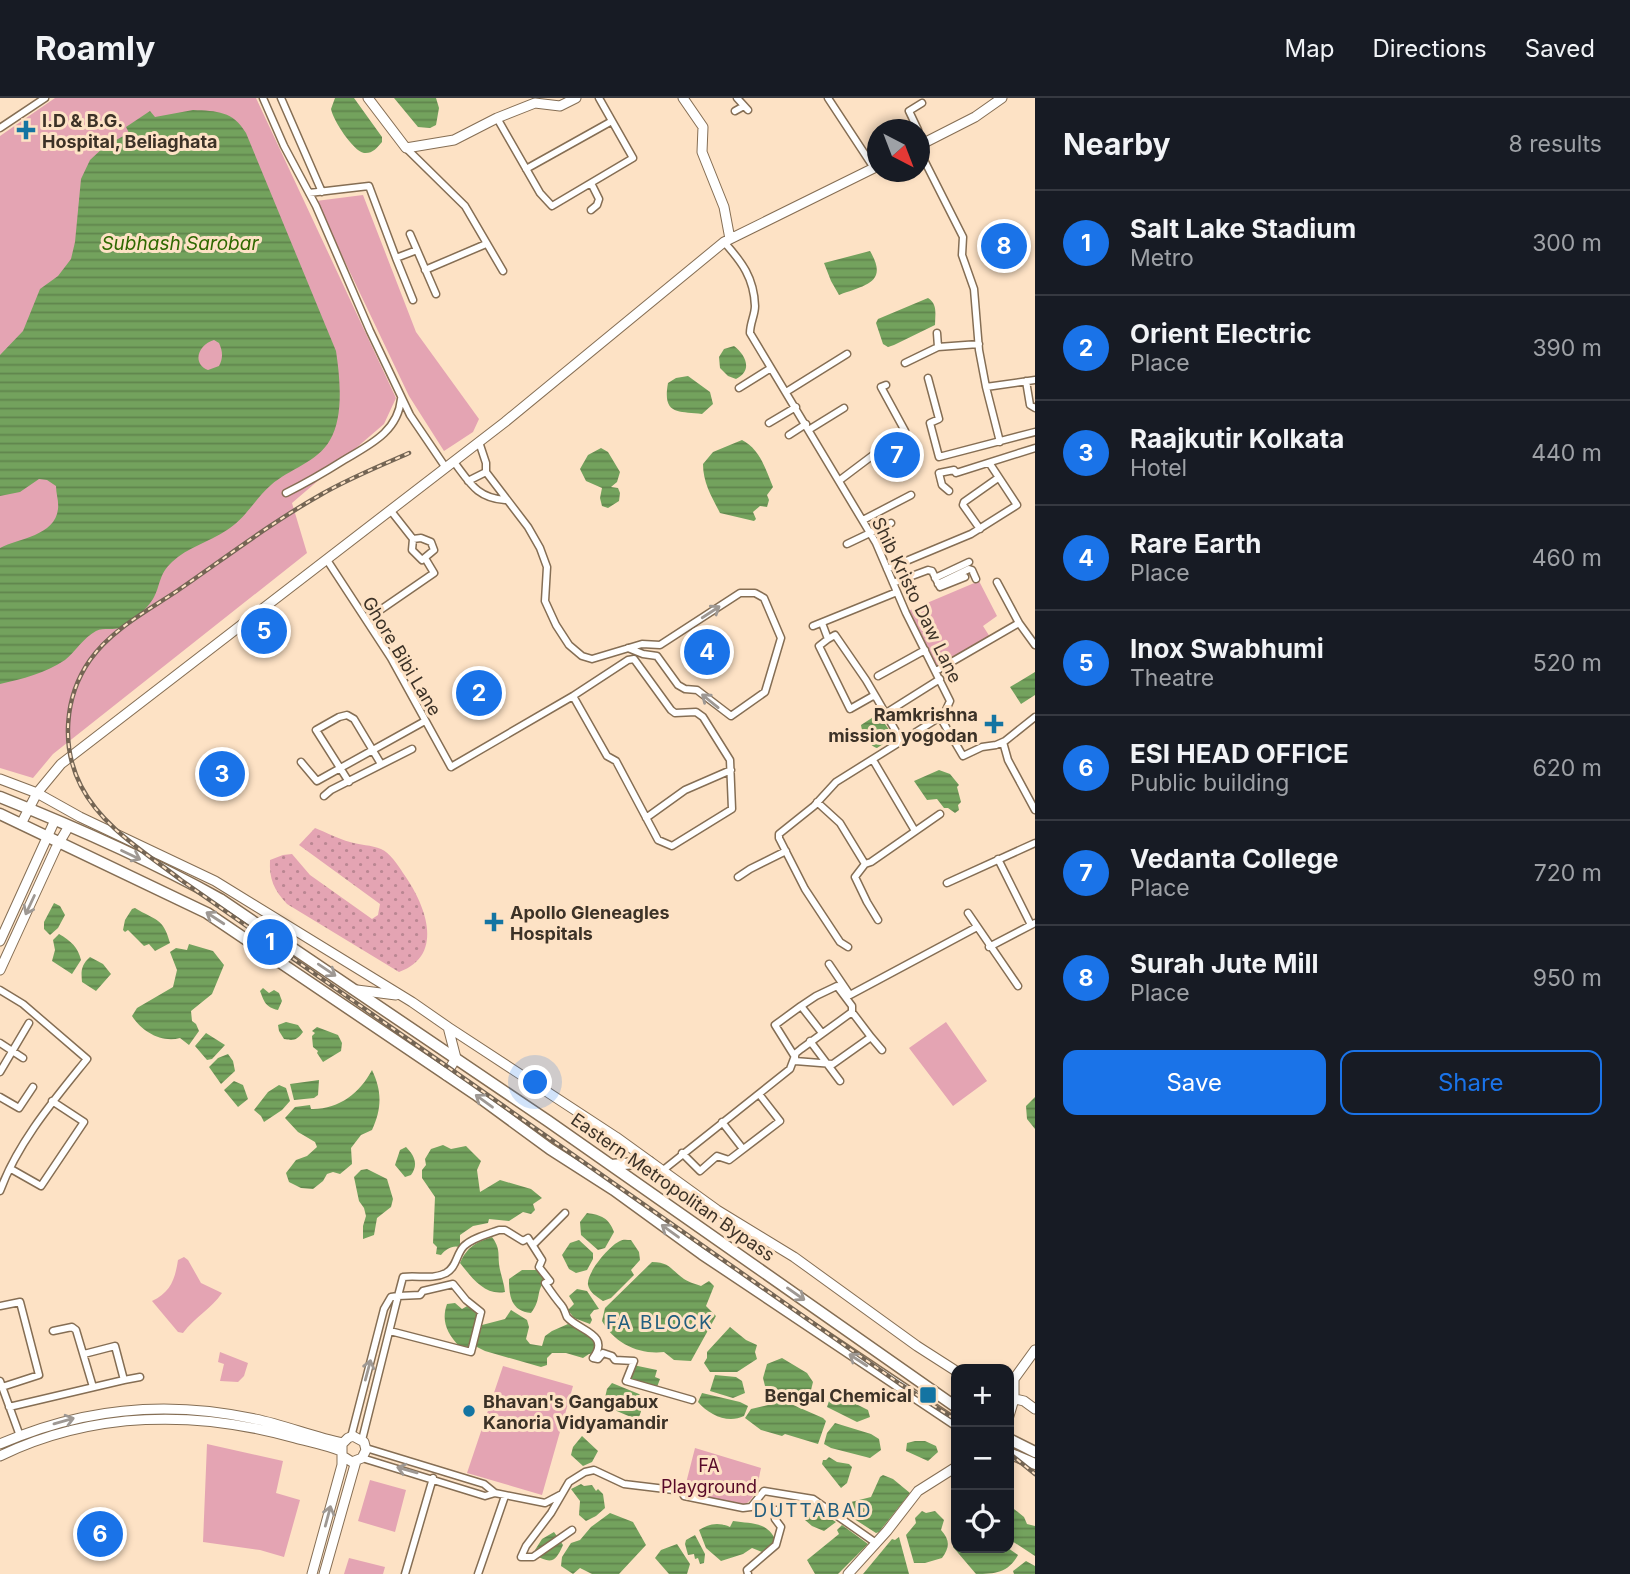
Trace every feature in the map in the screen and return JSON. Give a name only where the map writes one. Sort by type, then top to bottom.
[{"type":"main road","name":"Eastern Metropolitan Bypass","points":[[0,797],[188,881],[220,899],[456,1058],[951,1403]]},
{"type":"main road","name":"Eastern Metropolitan Bypass","points":[[0,814],[207,913],[550,1149],[614,1190],[702,1254],[951,1421]]},
{"type":"main road","points":[[611,1165],[649,1161]]},
{"type":"main road","points":[[1014,1442],[1035,1452]]},
{"type":"main road","points":[[1014,1455],[1035,1464]]},
{"type":"street","points":[[0,128],[45,98]]},
{"type":"street","points":[[263,98],[410,415],[450,465],[476,490],[489,499],[505,499]]},
{"type":"street","points":[[281,98],[322,192]]},
{"type":"street","points":[[368,98],[405,148],[465,206],[503,271]]},
{"type":"street","points":[[405,148],[454,140],[497,117],[545,100],[560,106],[576,98]]},
{"type":"street","points":[[497,117],[540,193],[552,206],[633,158],[599,98]]},
{"type":"street","points":[[735,111],[746,108],[737,98]]},
{"type":"street","points":[[828,98],[867,154]]},
{"type":"street","points":[[930,137],[975,117],[1002,98]]},
{"type":"street","points":[[686,99],[703,127],[702,152],[724,207],[727,241]]},
{"type":"street","points":[[912,119],[909,111],[922,103]]},
{"type":"street","points":[[526,169],[612,121]]},
{"type":"street","points":[[930,163],[963,237],[962,255],[974,289],[986,387],[1000,442]]},
{"type":"street","points":[[21,824],[37,793],[61,764],[480,442],[727,241],[867,171]]},
{"type":"street","points":[[591,183],[599,199],[591,210]]},
{"type":"street","points":[[309,193],[369,186],[413,300]]},
{"type":"street","points":[[410,234],[436,294]]},
{"type":"street","name":"Shib Kristo Daw Lane","points":[[727,241],[751,276],[755,307],[750,333],[870,533],[950,701],[946,712],[940,717]]},
{"type":"street","points":[[425,270],[486,244]]},
{"type":"street","points":[[396,258],[417,250]]},
{"type":"street","points":[[937,333],[938,347]]},
{"type":"street","points":[[905,363],[938,347],[979,344]]},
{"type":"street","points":[[786,392],[847,354]]},
{"type":"street","points":[[739,388],[771,368]]},
{"type":"street","points":[[928,378],[939,419],[930,423],[939,457],[1035,432]]},
{"type":"street","points":[[986,387],[1035,380]]},
{"type":"street","points":[[1026,381],[1030,405],[1035,408]]},
{"type":"street","points":[[840,480],[905,431],[881,387],[886,385]]},
{"type":"street","points":[[286,493],[377,441],[390,428],[400,409],[401,397]]},
{"type":"street","points":[[769,423],[796,407]]},
{"type":"street","points":[[789,435],[845,408]]},
{"type":"street","points":[[480,442],[486,463],[485,472],[528,527],[540,548],[547,567],[545,601],[556,625],[569,645],[582,656],[592,659],[628,648],[642,644],[660,645],[740,593],[755,593],[764,598],[780,638],[765,692],[731,716],[697,690],[678,685],[657,656],[628,648]]},
{"type":"street","points":[[949,491],[942,485],[939,473],[954,470],[956,473],[1035,449]]},
{"type":"street","points":[[887,569],[918,558],[980,529],[1017,505],[990,464]]},
{"type":"street","points":[[468,481],[485,472]]},
{"type":"street","points":[[980,529],[963,505],[964,502],[998,478]]},
{"type":"street","points":[[863,520],[911,495]]},
{"type":"street","points":[[391,511],[414,539],[412,550],[422,560],[434,550],[431,542],[421,538],[414,539]]},
{"type":"street","points":[[847,544],[891,523]]},
{"type":"street","points":[[373,615],[435,573],[425,558]]},
{"type":"street","name":"Ghore Bibi Lane","points":[[327,561],[391,658],[451,767],[573,696]]},
{"type":"street","points":[[937,581],[969,562]]},
{"type":"street","points":[[937,581],[969,569],[976,579]]},
{"type":"street","points":[[893,583],[928,570],[932,571],[942,587],[965,577]]},
{"type":"street","points":[[997,582],[1018,623],[1035,645]]},
{"type":"street","points":[[813,626],[897,592]]},
{"type":"street","points":[[822,623],[828,639]]},
{"type":"street","points":[[936,671],[1018,623]]},
{"type":"street","points":[[876,697],[873,696],[850,709],[819,646],[835,635],[866,680],[886,713],[902,742]]},
{"type":"street","points":[[657,656],[660,645]]},
{"type":"street","points":[[878,676],[925,650]]},
{"type":"street","points":[[634,659],[671,710],[675,713],[696,712],[703,717],[730,760],[730,770],[732,809],[672,846],[658,840],[616,761],[607,756],[573,696],[628,660],[634,659]]},
{"type":"street","points":[[886,713],[940,679]]},
{"type":"street","points":[[349,782],[316,730],[338,717],[347,715],[354,719],[381,764]]},
{"type":"street","points":[[848,947],[840,942],[805,889],[779,834],[817,802],[835,782],[940,717],[963,756],[982,747],[996,746],[1035,717]]},
{"type":"street","points":[[301,762],[317,781],[425,721]]},
{"type":"street","points":[[1003,742],[1008,760],[1035,810]]},
{"type":"street","points":[[324,796],[412,749]]},
{"type":"street","points":[[873,760],[915,831]]},
{"type":"street","points":[[646,818],[685,790],[730,770]]},
{"type":"street","points":[[0,779],[37,793],[80,817],[215,881],[401,996],[573,1108],[727,1216],[794,1256],[951,1367]]},
{"type":"street","points":[[817,802],[840,824],[865,864]]},
{"type":"street","points":[[878,920],[855,877],[865,864],[940,814]]},
{"type":"street","points":[[0,941],[55,820]]},
{"type":"street","points":[[0,970],[69,826]]},
{"type":"street","points":[[947,883],[1035,843]]},
{"type":"street","points":[[738,877],[786,851]]},
{"type":"street","points":[[989,947],[1033,924],[998,859]]},
{"type":"street","points":[[968,913],[1018,986]]},
{"type":"street","points":[[829,964],[850,995],[977,927]]},
{"type":"street","points":[[871,1037],[836,1063],[828,1065],[795,1059],[775,1025],[816,996],[837,986],[852,1006],[852,1012],[882,1051]]},
{"type":"street","points":[[0,990],[23,1004],[87,1059],[44,1112],[0,1191]]},
{"type":"street","points":[[357,990],[401,996]]},
{"type":"street","points":[[801,1006],[822,1033]]},
{"type":"street","points":[[662,1171],[790,1069],[810,1041],[852,1012]]},
{"type":"street","points":[[0,1072],[29,1023]]},
{"type":"street","points":[[446,1075],[456,1058],[448,1027]]},
{"type":"street","points":[[810,1041],[840,1081]]},
{"type":"street","points":[[0,1043],[23,1058]]},
{"type":"street","points":[[0,1097],[19,1108],[33,1087]]},
{"type":"street","points":[[682,1153],[700,1171],[718,1156],[729,1160],[784,1123],[759,1094]]},
{"type":"street","points":[[11,1169],[41,1186],[84,1122],[52,1101]]},
{"type":"street","points":[[722,1122],[743,1149]]},
{"type":"street","points":[[533,1245],[565,1213]]},
{"type":"street","points":[[324,1574],[348,1488],[364,1444],[403,1277],[444,1275],[452,1269],[464,1246],[499,1230],[505,1230],[523,1241],[528,1238],[542,1260],[539,1267],[550,1281],[545,1283],[558,1303],[567,1316],[595,1337],[599,1345],[593,1358],[598,1359],[603,1353],[615,1360],[634,1361],[626,1381],[692,1400]]},
{"type":"street","points":[[312,1574],[384,1309],[391,1297],[420,1295],[423,1290],[453,1284],[466,1300],[481,1312],[471,1352],[390,1331]]},
{"type":"street","points":[[0,1306],[20,1302],[39,1375],[1,1384],[20,1436]]},
{"type":"street","points":[[53,1331],[75,1328],[93,1387]]},
{"type":"street","points":[[84,1354],[115,1346],[124,1380]]},
{"type":"street","points":[[1014,1379],[1035,1350]]},
{"type":"street","points":[[9,1407],[140,1377]]},
{"type":"street","points":[[1014,1399],[1024,1401],[1035,1409]]},
{"type":"street","points":[[0,1444],[20,1436],[64,1432],[131,1419],[224,1418],[345,1447],[364,1444],[484,1484],[495,1493],[505,1496],[545,1503],[563,1493]]},
{"type":"street","points":[[0,1456],[36,1436]]},
{"type":"street","points":[[345,1447],[350,1461],[359,1460],[433,1478],[485,1496],[495,1493]]},
{"type":"street","points":[[572,1530],[533,1557],[521,1557],[569,1482],[594,1470],[625,1484],[682,1492],[684,1496],[743,1508],[751,1507],[764,1491],[804,1496],[813,1499],[876,1544]]},
{"type":"street","points":[[848,1574],[918,1491],[951,1470]]},
{"type":"street","points":[[405,1574],[433,1478]]},
{"type":"street","points":[[337,1486],[348,1488]]},
{"type":"street","points":[[478,1574],[505,1496]]},
{"type":"street","points":[[748,1574],[747,1570],[776,1545],[781,1527],[775,1519],[776,1510]]},
{"type":"green space","name":"Subhash Sarobar","points":[[55,98],[256,98],[396,398],[384,424],[292,503],[307,553],[53,754],[33,778],[0,768],[0,136]]},
{"type":"green space","points":[[363,195],[416,332],[479,419],[473,432],[444,451],[409,396],[316,201]]},
{"type":"green space","points":[[979,581],[997,616],[983,626],[990,637],[937,668],[908,611]]},
{"type":"green space","points":[[315,828],[346,841],[381,849],[396,863],[418,898],[427,927],[427,941],[423,953],[414,964],[399,972],[287,904],[279,894],[270,873],[270,860],[292,854],[310,875],[372,919],[378,915],[380,904],[299,845]]},
{"type":"green space","points":[[946,1022],[987,1081],[953,1106],[909,1048]]},
{"type":"green space","points":[[184,1257],[201,1283],[222,1293],[183,1333],[178,1332],[152,1301],[168,1289],[178,1260]]},
{"type":"green space","points":[[220,1352],[248,1363],[244,1376],[238,1382],[220,1381],[224,1364],[218,1362]]},
{"type":"green space","points":[[503,1366],[573,1386],[542,1495],[467,1473]]},
{"type":"green space","points":[[207,1444],[283,1461],[276,1493],[300,1500],[284,1557],[260,1550],[203,1542]]},
{"type":"green space","name":"FA Playground","points":[[695,1448],[761,1468],[756,1490],[748,1503],[743,1505],[684,1491]]},
{"type":"green space","points":[[370,1480],[406,1490],[395,1532],[358,1521]]},
{"type":"green space","points":[[349,1558],[385,1567],[383,1574],[344,1574]]},
{"type":"water","points":[[335,98],[354,98],[382,137],[382,142],[374,150],[367,153],[360,151],[344,134],[331,109]]},
{"type":"water","points":[[394,98],[436,98],[439,108],[436,125],[430,128],[418,127]]},
{"type":"water","name":"Subhash Sarobar","points":[[193,110],[217,112],[236,120],[246,133],[336,351],[340,385],[337,420],[325,448],[311,460],[278,479],[233,525],[172,562],[162,576],[153,599],[134,619],[118,628],[96,631],[65,660],[50,669],[0,684],[0,548],[43,531],[55,518],[58,506],[56,486],[47,480],[39,479],[20,492],[0,496],[0,355],[23,331],[40,289],[58,276],[71,259],[81,179],[90,160],[105,146],[129,133],[126,127],[150,111],[155,117]],"holes":[[[214,340],[219,343],[222,355],[219,366],[208,370],[198,358],[201,349]]]},
{"type":"water","points":[[870,251],[877,270],[875,276],[865,285],[839,295],[824,263]]},
{"type":"water","points":[[928,298],[935,307],[935,325],[894,345],[888,347],[883,344],[876,323],[878,319]]},
{"type":"water","points":[[734,346],[746,363],[745,372],[736,379],[720,368],[719,357],[724,349]]},
{"type":"water","points":[[688,376],[710,392],[713,404],[702,414],[680,412],[670,407],[668,383]]},
{"type":"water","points":[[742,440],[758,454],[773,487],[767,495],[767,507],[760,506],[753,512],[756,519],[754,521],[720,513],[708,490],[703,471],[703,464],[713,452]]},
{"type":"water","points":[[601,448],[608,452],[620,472],[617,482],[611,487],[618,488],[619,501],[608,508],[602,506],[602,488],[586,481],[580,469],[588,455]]},
{"type":"water","points":[[1035,672],[1035,695],[1021,704],[1010,687]]},
{"type":"water","points":[[878,714],[892,734],[891,739],[877,748],[866,739],[861,725]]},
{"type":"water","points":[[939,770],[950,774],[959,785],[957,787],[961,802],[955,813],[944,808],[937,799],[927,800],[914,781]]},
{"type":"water","points":[[54,903],[60,906],[65,915],[58,928],[50,935],[44,929],[44,922]]},
{"type":"water","points":[[135,908],[165,928],[170,943],[155,951],[149,944],[144,946],[128,930],[123,930],[125,920]]},
{"type":"water","points":[[59,934],[73,945],[80,955],[81,960],[72,974],[52,961],[55,950],[53,940]]},
{"type":"water","points":[[189,944],[213,951],[224,965],[212,994],[191,1011],[192,1021],[199,1031],[189,1045],[180,1038],[166,1039],[153,1035],[141,1027],[132,1016],[137,1008],[173,987],[177,970],[170,952],[176,948],[187,950]]},
{"type":"water","points":[[90,957],[103,964],[111,974],[96,991],[82,982],[82,968]]},
{"type":"water","points":[[263,988],[269,993],[274,990],[279,993],[282,1001],[278,1010],[266,1003],[260,991]]},
{"type":"water","points":[[286,1022],[298,1025],[303,1032],[299,1037],[284,1039],[278,1025]]},
{"type":"water","points":[[317,1027],[338,1035],[342,1043],[341,1051],[323,1062],[313,1047],[312,1036],[315,1033],[312,1031]]},
{"type":"water","points":[[206,1033],[225,1045],[212,1059],[207,1060],[195,1046]]},
{"type":"water","points":[[228,1054],[235,1071],[221,1084],[209,1067],[218,1058]]},
{"type":"water","points":[[372,1070],[379,1092],[378,1114],[372,1130],[361,1135],[351,1148],[352,1164],[340,1174],[327,1174],[313,1189],[301,1188],[289,1182],[286,1173],[296,1160],[307,1156],[317,1147],[315,1142],[298,1132],[285,1118],[295,1107],[310,1105],[311,1109],[321,1109],[347,1099],[355,1093]]},
{"type":"water","points":[[319,1080],[318,1095],[314,1098],[294,1100],[290,1084]]},
{"type":"water","points":[[234,1081],[243,1085],[248,1099],[238,1107],[224,1090]]},
{"type":"water","points":[[279,1085],[286,1088],[290,1101],[264,1122],[254,1110],[268,1092]]},
{"type":"water","points":[[1035,1097],[1035,1129],[1027,1119],[1026,1106]]},
{"type":"water","points":[[443,1145],[451,1149],[466,1146],[481,1161],[477,1170],[480,1192],[500,1180],[531,1189],[542,1198],[533,1204],[535,1210],[531,1214],[523,1212],[509,1221],[489,1219],[488,1223],[473,1226],[460,1235],[460,1247],[449,1248],[441,1255],[436,1254],[437,1247],[433,1243],[435,1197],[422,1178],[422,1170],[431,1149]]},
{"type":"water","points":[[406,1147],[415,1163],[411,1175],[405,1177],[395,1165],[400,1150]]},
{"type":"water","points":[[367,1169],[387,1179],[393,1199],[391,1207],[377,1218],[374,1235],[363,1239],[366,1216],[359,1201],[354,1177],[361,1170]]},
{"type":"water","points":[[587,1213],[604,1218],[610,1223],[614,1232],[605,1248],[598,1250],[581,1235],[580,1222]]},
{"type":"water","points":[[492,1237],[497,1247],[505,1292],[485,1289],[460,1263],[473,1246]]},
{"type":"water","points":[[579,1240],[593,1253],[593,1259],[587,1270],[576,1273],[569,1269],[562,1255],[570,1243]]},
{"type":"water","points":[[622,1240],[631,1240],[639,1252],[640,1260],[631,1270],[634,1275],[611,1298],[603,1301],[589,1288],[588,1280],[605,1254]]},
{"type":"water","points":[[652,1262],[667,1265],[690,1282],[701,1286],[709,1281],[714,1286],[706,1306],[716,1316],[691,1361],[674,1360],[664,1352],[645,1352],[628,1346],[613,1336],[602,1321],[605,1308]]},
{"type":"water","points":[[522,1270],[538,1270],[546,1279],[531,1313],[524,1312],[512,1302],[509,1279]]},
{"type":"water","points":[[577,1289],[587,1291],[599,1309],[590,1315],[590,1324],[574,1318],[568,1310],[574,1304],[569,1296]]},
{"type":"water","points":[[455,1303],[462,1309],[469,1305],[478,1316],[468,1347],[459,1346],[446,1326],[447,1304]]},
{"type":"water","points":[[511,1310],[527,1320],[529,1327],[526,1339],[530,1344],[542,1346],[545,1336],[568,1324],[585,1330],[598,1344],[596,1353],[583,1358],[566,1353],[552,1353],[547,1358],[547,1365],[541,1367],[475,1346],[482,1325],[505,1319]]},
{"type":"water","points":[[730,1327],[757,1345],[757,1359],[737,1372],[710,1372],[704,1363],[707,1352]]},
{"type":"water","points":[[782,1358],[807,1373],[813,1382],[811,1390],[799,1400],[775,1393],[765,1386],[763,1378],[767,1364]]},
{"type":"water","points":[[633,1365],[657,1370],[655,1377],[660,1379],[657,1387],[628,1380]]},
{"type":"water","points":[[715,1375],[736,1377],[742,1381],[745,1393],[733,1398],[710,1391]]},
{"type":"water","points":[[612,1383],[639,1394],[645,1400],[638,1420],[612,1409],[604,1402],[607,1389]]},
{"type":"water","points":[[702,1393],[748,1406],[744,1416],[725,1419],[713,1414],[698,1402]]},
{"type":"water","points":[[835,1396],[868,1410],[870,1417],[857,1422],[827,1407]]},
{"type":"water","points":[[775,1397],[826,1421],[818,1444],[761,1430],[745,1418],[751,1409],[768,1405]]},
{"type":"water","points":[[835,1423],[871,1434],[879,1439],[881,1450],[870,1458],[824,1444],[827,1433]]},
{"type":"water","points":[[582,1436],[598,1451],[592,1462],[583,1466],[571,1455],[573,1447]]},
{"type":"water","points":[[925,1441],[936,1446],[938,1452],[928,1461],[906,1451],[907,1443]]},
{"type":"water","points":[[829,1457],[852,1467],[847,1483],[841,1488],[822,1464],[823,1460]]},
{"type":"water","points":[[883,1475],[893,1479],[910,1493],[876,1533],[845,1513],[851,1502],[871,1497]]},
{"type":"water","points":[[581,1484],[592,1485],[596,1491],[598,1489],[603,1494],[605,1508],[586,1521],[579,1515],[580,1501],[571,1489]]},
{"type":"water","points":[[1014,1509],[1024,1517],[1027,1524],[1035,1526],[1035,1556],[1014,1542]]},
{"type":"water","points":[[818,1511],[836,1522],[824,1531],[812,1526],[805,1520]]},
{"type":"water","points":[[922,1511],[935,1511],[944,1520],[941,1530],[948,1547],[942,1558],[914,1563],[906,1535]]},
{"type":"water","points":[[610,1513],[633,1522],[646,1545],[619,1574],[592,1574],[580,1568],[573,1574],[561,1566],[562,1557],[571,1543],[580,1540],[591,1527]]},
{"type":"water","points":[[733,1521],[763,1527],[776,1541],[762,1552],[752,1548],[721,1561],[706,1548],[699,1530],[714,1524],[730,1527]]},
{"type":"water","points":[[842,1525],[868,1544],[838,1574],[815,1574],[807,1560],[839,1534],[837,1530]]},
{"type":"water","points":[[554,1532],[563,1545],[556,1558],[546,1560],[535,1555],[542,1539]]},
{"type":"water","points":[[695,1535],[705,1554],[704,1563],[700,1564],[694,1554],[688,1555],[685,1544],[686,1540]]},
{"type":"water","points":[[899,1537],[909,1574],[863,1574],[892,1539]]},
{"type":"water","points":[[677,1544],[690,1564],[687,1574],[669,1574],[655,1558],[661,1550]]},
{"type":"water","points":[[1014,1552],[1018,1555],[1005,1569],[989,1574],[976,1574],[958,1553]]},
{"type":"water","points":[[1026,1561],[1035,1566],[1035,1574],[1014,1574],[1013,1571]]},
{"type":"railway","points":[[409,453],[343,483],[303,505],[108,639],[81,674],[70,706],[70,755],[81,786],[90,801],[113,827],[181,880],[900,1384],[951,1417]]},
{"type":"railway","points":[[1014,1457],[1035,1474]]},
{"type":"place","name":"I.D & B.G. Hospital, Beliaghata","points":[[26,130]]},
{"type":"place","name":"Surah Jute Mill","points":[[1004,246]]},
{"type":"place","name":"Vedanta College","points":[[897,455]]},
{"type":"place","name":"Inox Swabhumi","points":[[264,631]]},
{"type":"place","name":"Rare Earth","points":[[707,652]]},
{"type":"place","name":"Orient Electric","points":[[479,693]]},
{"type":"place","name":"Ramkrishna mission yogodan","points":[[994,724]]},
{"type":"place","name":"Raajkutir Kolkata","points":[[222,774]]},
{"type":"place","name":"Apollo Gleneagles Hospitals","points":[[494,922]]},
{"type":"place","name":"Salt Lake Stadium","points":[[270,942]]},
{"type":"place","name":"Bengal Chemical","points":[[928,1395]]},
{"type":"place","name":"Bhavan's Gangabux Kanoria Vidyamandir","points":[[469,1411]]},
{"type":"place","name":"ESI HEAD OFFICE","points":[[100,1534]]},
{"type":"district","name":"FA BLOCK","points":[[660,1322]]},
{"type":"district","name":"DUTTABAD","points":[[813,1510]]}]
